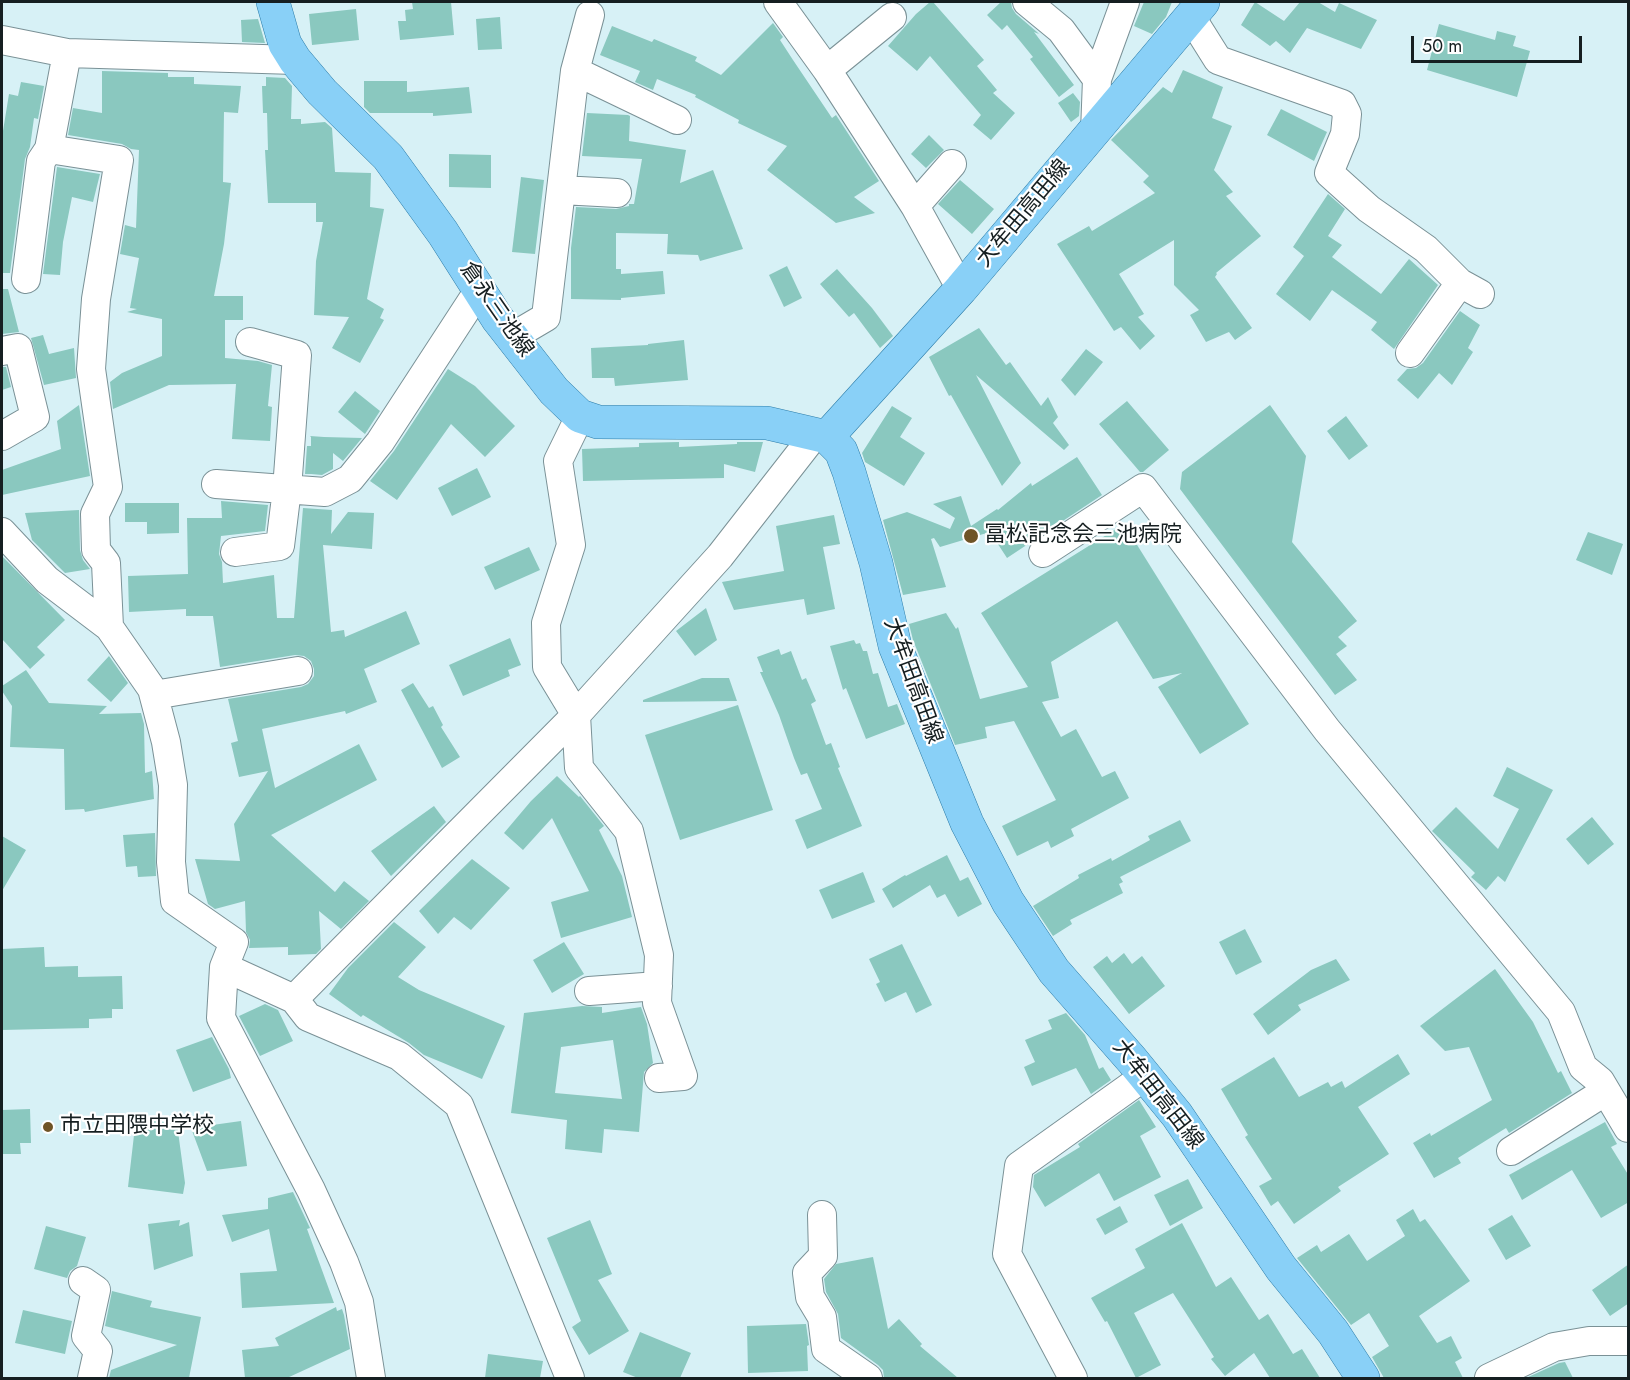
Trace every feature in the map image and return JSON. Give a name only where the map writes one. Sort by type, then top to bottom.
[{"type":"main road","name":"倉永三池線","points":[[273,2],[285,44],[295,60],[322,92],[388,157],[443,233],[497,318],[554,391],[580,416]]},
{"type":"main road","name":"大牟田高田線","points":[[1197,9],[961,289],[822,435],[841,451],[876,563],[895,646],[967,823],[1008,902],[1054,971],[1178,1115],[1281,1268],[1333,1332],[1363,1378]]},
{"type":"main road","points":[[580,416],[598,422],[766,423],[822,435]]},
{"type":"street","points":[[778,2],[827,70],[915,206],[961,289]]},
{"type":"street","points":[[1027,2],[1061,30],[1097,79]]},
{"type":"street","points":[[1095,132],[1097,79],[1125,2]]},
{"type":"street","points":[[1197,9],[1218,60],[1342,104],[1347,114],[1346,134],[1329,173],[1369,209],[1426,249],[1470,288],[1410,353]]},
{"type":"street","points":[[512,337],[546,316],[575,71],[590,15]]},
{"type":"street","points":[[827,70],[892,17]]},
{"type":"street","points":[[2,40],[67,53],[295,60]]},
{"type":"street","points":[[26,279],[41,162],[49,149],[67,53]]},
{"type":"street","points":[[575,71],[677,120]]},
{"type":"street","points":[[49,149],[119,160],[96,299],[91,369],[108,487],[94,514],[96,550],[106,563],[109,627]]},
{"type":"street","points":[[915,206],[952,164]]},
{"type":"street","points":[[561,190],[617,193]]},
{"type":"street","points":[[216,484],[325,492],[350,479],[380,442],[479,290]]},
{"type":"street","points":[[235,552],[280,546],[287,489],[297,355],[250,342]]},
{"type":"street","points":[[2,351],[18,348],[35,417],[2,436]]},
{"type":"street","points":[[580,416],[558,460],[571,545],[546,623],[547,667],[576,715],[579,768],[629,831],[659,955],[657,1003],[683,1076],[659,1078]]},
{"type":"street","points":[[294,999],[576,715],[720,556],[822,435]]},
{"type":"street","points":[[1043,553],[1143,488],[1327,730],[1561,1012],[1583,1067],[1600,1081],[1629,1128]]},
{"type":"street","points":[[2,532],[47,580],[109,627],[152,689],[166,742],[173,785],[171,862],[175,901],[234,942],[224,968],[221,1018],[306,1180],[344,1262],[359,1302],[370,1378]]},
{"type":"street","points":[[154,695],[298,671]]},
{"type":"street","points":[[224,968],[294,999],[308,1017],[399,1056],[459,1105],[570,1378]]},
{"type":"street","points":[[589,991],[658,986]]},
{"type":"street","points":[[1073,1378],[1007,1254],[1019,1166],[1145,1076]]},
{"type":"street","points":[[1511,1151],[1606,1091]]},
{"type":"street","points":[[822,1215],[823,1256],[807,1273],[810,1297],[822,1317],[826,1349],[848,1374]]},
{"type":"street","points":[[83,1281],[96,1290],[86,1336],[98,1351],[92,1378]]},
{"type":"street","points":[[1489,1378],[1554,1347],[1589,1341],[1628,1344]]},
{"type":"building","points":[[412,2],[451,2],[454,35],[400,40],[398,21],[406,21],[405,10],[413,9]]},
{"type":"building","points":[[933,2],[984,60],[977,66],[997,90],[993,93],[1015,113],[991,140],[973,125],[981,115],[930,56],[917,71],[888,46],[916,14]]},
{"type":"building","points":[[1001,2],[1011,2],[1016,14],[1039,34],[1034,32],[1074,85],[1059,97],[1030,59],[1033,57],[1007,25],[1002,30],[987,15]]},
{"type":"building","points":[[1144,2],[1172,2],[1166,17],[1152,34],[1134,26]]},
{"type":"building","points":[[1255,2],[1284,21],[1300,2],[1318,2],[1335,12],[1339,3],[1377,20],[1361,49],[1307,28],[1290,53],[1276,41],[1270,46],[1241,25]]},
{"type":"building","points":[[356,9],[359,40],[312,45],[309,14]]},
{"type":"building","points":[[500,17],[502,49],[478,50],[476,19]]},
{"type":"building","points":[[258,19],[265,43],[242,42],[241,20]]},
{"type":"building","points":[[773,23],[783,37],[780,40],[793,60],[832,118],[836,115],[879,181],[854,197],[875,213],[836,223],[767,170],[787,146],[738,123],[739,120],[695,97],[696,95],[657,79],[653,90],[635,82],[640,71],[600,55],[612,26],[652,42],[654,39],[697,57],[695,61],[721,75]]},
{"type":"building","points":[[1439,24],[1495,40],[1497,31],[1516,36],[1513,46],[1530,51],[1517,97],[1427,70]]},
{"type":"building","points":[[1183,70],[1223,87],[1212,118],[1232,126],[1214,170],[1233,192],[1226,196],[1261,236],[1216,273],[1215,277],[1252,328],[1235,340],[1229,332],[1206,342],[1190,315],[1199,310],[1174,285],[1174,240],[1119,274],[1144,314],[1138,317],[1155,336],[1140,350],[1121,327],[1114,331],[1057,244],[1089,226],[1092,231],[1155,193],[1143,182],[1149,176],[1111,140],[1163,87],[1172,93]]},
{"type":"building","points":[[102,71],[168,73],[168,77],[194,77],[194,84],[241,86],[238,113],[224,112],[223,182],[231,183],[224,244],[214,296],[243,296],[243,320],[225,320],[225,358],[258,361],[272,365],[268,406],[272,407],[270,441],[232,439],[236,384],[169,385],[113,409],[110,382],[122,373],[162,356],[162,319],[127,312],[137,309],[130,308],[139,258],[120,254],[125,225],[136,228],[139,150],[122,144],[68,135],[73,108],[102,113]]},
{"type":"building","points":[[266,77],[285,78],[292,86],[291,119],[301,119],[301,124],[325,122],[332,128],[335,172],[371,173],[370,207],[384,209],[367,299],[384,309],[380,318],[384,320],[360,363],[332,348],[349,317],[314,315],[316,261],[323,222],[316,222],[316,203],[268,203],[265,150],[268,150],[267,113],[263,113],[262,86],[266,86]]},
{"type":"building","points":[[364,81],[407,81],[407,92],[469,87],[472,113],[433,116],[433,113],[370,113],[364,107]]},
{"type":"building","points":[[21,82],[44,86],[38,119],[34,118],[30,147],[25,159],[10,273],[2,273],[2,137],[9,94],[18,96]]},
{"type":"building","points":[[1073,93],[1080,102],[1079,116],[1071,122],[1058,103]]},
{"type":"building","points":[[1281,109],[1327,132],[1314,161],[1267,135]]},
{"type":"building","points":[[587,113],[628,115],[630,116],[629,141],[686,150],[680,183],[713,170],[743,249],[700,261],[698,255],[667,254],[668,234],[616,233],[616,269],[621,269],[621,274],[663,271],[665,294],[621,298],[621,300],[571,299],[571,248],[576,207],[616,209],[634,204],[642,159],[582,156]]},
{"type":"building","points":[[929,135],[944,150],[926,168],[911,154]]},
{"type":"building","points":[[449,154],[491,155],[491,188],[449,187]]},
{"type":"building","points":[[57,167],[100,174],[93,202],[72,197],[63,242],[60,275],[43,274]]},
{"type":"building","points":[[521,177],[544,180],[535,254],[512,252]]},
{"type":"building","points":[[960,180],[994,209],[972,234],[938,204]]},
{"type":"building","points":[[1328,194],[1345,209],[1328,236],[1342,245],[1332,257],[1381,294],[1409,259],[1438,285],[1394,349],[1371,330],[1377,322],[1332,290],[1310,321],[1276,294],[1304,256],[1293,247]]},
{"type":"building","points":[[787,266],[802,298],[784,307],[769,275]]},
{"type":"building","points":[[837,269],[872,308],[893,336],[880,348],[854,313],[849,317],[820,284]]},
{"type":"building","points":[[2,289],[8,289],[19,332],[2,334]]},
{"type":"building","points":[[1460,311],[1480,325],[1468,348],[1473,352],[1452,385],[1439,373],[1418,399],[1397,380],[1407,369],[1416,368],[1423,363]]},
{"type":"building","points":[[979,328],[1006,365],[1010,362],[1041,406],[1048,397],[1058,417],[1053,423],[1069,445],[1064,450],[976,375],[1021,463],[1002,486],[951,395],[949,396],[929,357]]},
{"type":"building","points":[[43,335],[49,354],[74,348],[76,378],[44,385],[31,338]]},
{"type":"building","points":[[684,340],[688,380],[615,386],[614,378],[592,378],[591,348],[648,345]]},
{"type":"building","points":[[1086,349],[1103,362],[1075,396],[1061,380]]},
{"type":"building","points":[[2,367],[6,367],[11,387],[2,390]]},
{"type":"building","points":[[448,369],[475,386],[515,426],[485,457],[451,424],[397,500],[370,481],[394,451]]},
{"type":"building","points":[[355,391],[380,411],[365,434],[338,412]]},
{"type":"building","points":[[1127,401],[1169,450],[1143,472],[1140,472],[1099,424]]},
{"type":"building","points":[[79,405],[90,476],[2,495],[2,470],[61,449],[57,421]]},
{"type":"building","points":[[1270,405],[1306,456],[1292,542],[1357,621],[1338,637],[1347,646],[1336,654],[1357,680],[1335,695],[1180,489],[1182,472]]},
{"type":"building","points":[[892,406],[912,418],[900,437],[925,453],[904,486],[865,462],[862,453]]},
{"type":"building","points":[[1346,416],[1368,446],[1349,460],[1327,431]]},
{"type":"building","points":[[310,436],[362,438],[343,461],[333,453],[333,469],[322,475],[305,474],[307,446],[311,446]]},
{"type":"building","points":[[679,442],[679,447],[763,442],[755,472],[724,464],[724,478],[583,481],[582,449],[639,447],[639,443]]},
{"type":"building","points":[[1077,457],[1102,495],[1007,558],[990,532],[940,547],[934,538],[931,539],[946,587],[903,595],[883,520],[907,512],[950,529],[955,518],[933,504],[961,496],[971,526],[998,510],[1031,483],[1032,486]]},
{"type":"building","points":[[477,468],[491,497],[452,516],[438,488]]},
{"type":"building","points":[[221,501],[268,505],[265,531],[221,536],[219,554],[222,562],[223,583],[274,575],[277,618],[294,618],[303,508],[332,510],[331,534],[348,512],[374,513],[372,549],[323,545],[331,632],[344,630],[345,637],[406,611],[420,644],[364,669],[377,702],[346,714],[345,711],[262,729],[275,788],[359,744],[377,780],[271,835],[335,892],[344,881],[369,901],[341,929],[319,911],[321,949],[316,954],[288,955],[288,947],[249,948],[245,901],[215,909],[208,904],[195,859],[240,861],[234,824],[268,771],[239,777],[231,743],[238,741],[228,699],[308,684],[314,676],[311,661],[304,656],[295,655],[220,667],[213,616],[186,616],[186,609],[129,612],[128,576],[188,574],[187,518],[222,518]]},
{"type":"building","points":[[125,503],[179,503],[179,533],[147,534],[147,522],[125,522]]},
{"type":"building","points":[[79,510],[80,550],[83,560],[90,569],[65,573],[32,540],[25,513]]},
{"type":"building","points":[[834,515],[840,544],[823,547],[835,609],[807,615],[804,599],[734,610],[722,582],[784,571],[776,526]]},
{"type":"building","points":[[1124,524],[1249,724],[1200,754],[1158,687],[1182,673],[1153,679],[1117,621],[1051,662],[1059,698],[1042,702],[1061,737],[1076,729],[1102,777],[1115,771],[1129,798],[1071,829],[1074,836],[1051,848],[1048,841],[1017,856],[1002,826],[1056,800],[1014,721],[985,727],[987,738],[955,745],[913,640],[909,624],[946,613],[956,629],[958,627],[980,699],[1028,687],[981,613]]},
{"type":"building","points":[[1588,532],[1623,544],[1612,575],[1576,560]]},
{"type":"building","points":[[529,547],[540,570],[495,590],[484,567]]},
{"type":"building","points":[[2,556],[65,620],[37,647],[45,655],[30,669],[2,639]]},
{"type":"building","points":[[706,608],[717,640],[695,656],[676,631]]},
{"type":"building","points":[[510,638],[521,665],[508,670],[510,676],[463,696],[449,665]]},
{"type":"building","points":[[854,640],[856,644],[860,643],[863,651],[867,651],[873,674],[878,673],[888,707],[897,704],[905,724],[866,739],[846,688],[843,690],[830,646]]},
{"type":"building","points":[[779,649],[781,655],[791,651],[802,680],[806,678],[816,701],[811,704],[826,745],[831,743],[840,767],[838,768],[862,826],[807,849],[795,820],[822,809],[807,773],[801,775],[760,672],[763,672],[757,657]]},
{"type":"building","points":[[109,656],[128,683],[111,702],[87,680]]},
{"type":"building","points":[[26,670],[49,703],[107,706],[99,714],[141,713],[144,724],[145,773],[152,771],[154,799],[85,812],[84,809],[65,810],[64,749],[10,747],[12,706],[2,691],[2,686]]},
{"type":"building","points":[[702,678],[729,678],[737,701],[643,702],[643,700]]},
{"type":"building","points":[[413,683],[429,708],[433,706],[443,725],[441,727],[460,757],[442,768],[401,690]]},
{"type":"building","points":[[738,705],[773,810],[680,840],[645,735]]},
{"type":"building","points":[[1507,767],[1553,790],[1505,882],[1498,876],[1486,890],[1471,877],[1475,873],[1432,831],[1456,807],[1498,849],[1519,809],[1493,796]]},
{"type":"building","points":[[557,776],[580,796],[604,826],[599,830],[622,876],[632,917],[561,938],[551,902],[589,891],[552,818],[523,850],[504,833],[531,801]]},
{"type":"building","points":[[434,806],[446,822],[391,876],[371,851]]},
{"type":"building","points":[[1592,817],[1614,844],[1588,865],[1566,839]]},
{"type":"building","points":[[1180,820],[1191,841],[1120,877],[1123,882],[1119,884],[1123,893],[1070,920],[1072,924],[1053,936],[1033,906],[1079,878],[1078,875],[1111,858],[1112,861],[1150,840],[1148,836]]},
{"type":"building","points":[[155,833],[156,876],[138,877],[137,866],[126,867],[123,835]]},
{"type":"building","points":[[2,836],[26,850],[2,891]]},
{"type":"building","points":[[947,855],[960,881],[968,877],[982,904],[958,917],[945,894],[937,898],[930,885],[893,908],[882,889]]},
{"type":"building","points":[[472,859],[510,888],[471,930],[454,917],[438,934],[419,911]]},
{"type":"building","points":[[863,872],[875,902],[832,919],[819,890]]},
{"type":"building","points":[[394,922],[426,947],[398,977],[419,990],[505,1026],[482,1079],[424,1055],[409,1043],[363,1015],[361,1017],[329,994],[348,968]]},
{"type":"building","points":[[1245,929],[1262,962],[1236,975],[1219,942]]},
{"type":"building","points":[[564,942],[584,974],[552,993],[533,960]]},
{"type":"building","points":[[902,944],[932,1005],[916,1013],[906,992],[885,1002],[876,984],[880,982],[869,959]]},
{"type":"building","points":[[44,947],[45,967],[78,966],[78,977],[122,976],[123,1009],[112,1009],[112,1018],[89,1019],[89,1028],[2,1030],[2,949]]},
{"type":"building","points":[[1124,953],[1132,964],[1142,956],[1165,986],[1129,1014],[1093,967],[1107,956],[1112,963]]},
{"type":"building","points":[[1336,959],[1350,980],[1298,1005],[1301,1010],[1268,1035],[1253,1014],[1311,970]]},
{"type":"building","points":[[1495,969],[1533,1022],[1558,1073],[1561,1071],[1572,1093],[1509,1133],[1506,1128],[1458,1158],[1461,1163],[1434,1178],[1413,1143],[1430,1133],[1431,1136],[1492,1100],[1469,1047],[1445,1051],[1420,1026]]},
{"type":"building","points":[[265,1004],[278,1010],[293,1041],[260,1056],[239,1016]]},
{"type":"building","points":[[582,1006],[602,1007],[602,1013],[641,1007],[647,1024],[653,1063],[644,1072],[639,1132],[604,1129],[602,1153],[565,1149],[567,1120],[511,1113],[524,1013]],"holes":[[[613,1040],[622,1099],[555,1093],[561,1047]]]},
{"type":"building","points":[[1066,1013],[1085,1035],[1099,1069],[1103,1067],[1111,1080],[1091,1094],[1076,1068],[1032,1086],[1024,1067],[1035,1062],[1025,1040],[1052,1029],[1048,1020]]},
{"type":"building","points":[[212,1037],[229,1069],[231,1078],[193,1092],[176,1050]]},
{"type":"building","points":[[1398,1054],[1410,1074],[1358,1107],[1389,1154],[1338,1187],[1341,1191],[1294,1224],[1278,1201],[1271,1206],[1259,1186],[1272,1179],[1245,1137],[1248,1135],[1221,1089],[1274,1057],[1299,1097],[1328,1082],[1331,1087],[1342,1081],[1345,1088]]},
{"type":"building","points":[[1139,1100],[1156,1127],[1140,1136],[1161,1177],[1114,1201],[1099,1173],[1045,1207],[1033,1187],[1034,1175],[1080,1147],[1078,1144]]},
{"type":"building","points":[[30,1109],[31,1143],[20,1143],[21,1154],[2,1154],[2,1110]]},
{"type":"building","points":[[136,1118],[177,1124],[185,1183],[183,1194],[128,1187]]},
{"type":"building","points":[[241,1121],[247,1166],[207,1171],[191,1128]]},
{"type":"building","points":[[1605,1122],[1617,1144],[1611,1147],[1629,1176],[1629,1202],[1601,1218],[1572,1170],[1522,1200],[1509,1175]]},
{"type":"building","points":[[1188,1179],[1203,1208],[1170,1226],[1154,1195]]},
{"type":"building","points":[[293,1192],[310,1228],[307,1229],[334,1303],[242,1308],[240,1273],[277,1271],[269,1229],[232,1242],[222,1215],[268,1209],[268,1198]]},
{"type":"building","points":[[1120,1206],[1128,1222],[1105,1235],[1096,1219]]},
{"type":"building","points":[[1413,1209],[1420,1222],[1425,1219],[1470,1281],[1419,1316],[1437,1343],[1451,1336],[1462,1358],[1455,1362],[1463,1378],[1384,1378],[1372,1357],[1389,1346],[1369,1313],[1351,1325],[1297,1258],[1317,1245],[1321,1252],[1349,1234],[1367,1261],[1405,1236],[1396,1220]]},
{"type":"building","points":[[1512,1215],[1531,1246],[1506,1260],[1488,1229]]},
{"type":"building","points":[[180,1220],[179,1226],[189,1222],[193,1256],[154,1270],[148,1224]]},
{"type":"building","points":[[590,1220],[612,1274],[598,1280],[629,1331],[589,1355],[572,1327],[581,1321],[547,1238]]},
{"type":"building","points":[[1182,1223],[1216,1287],[1231,1277],[1259,1320],[1268,1314],[1293,1354],[1302,1349],[1320,1378],[1270,1378],[1254,1353],[1225,1376],[1211,1359],[1214,1357],[1173,1293],[1134,1313],[1161,1365],[1136,1378],[1107,1321],[1105,1322],[1091,1298],[1145,1268],[1135,1249]]},
{"type":"building","points":[[46,1226],[86,1237],[77,1266],[70,1271],[67,1278],[34,1269]]},
{"type":"building","points":[[873,1257],[888,1329],[899,1319],[922,1344],[920,1346],[958,1378],[884,1378],[883,1370],[878,1365],[841,1338],[838,1314],[826,1292],[824,1279],[836,1264]]},
{"type":"building","points":[[1629,1264],[1629,1303],[1610,1316],[1592,1290]]},
{"type":"building","points":[[112,1291],[152,1301],[150,1307],[201,1317],[189,1378],[109,1378],[111,1370],[177,1345],[105,1326]]},
{"type":"building","points":[[336,1307],[337,1311],[342,1309],[344,1315],[350,1349],[287,1378],[245,1378],[242,1350],[279,1346],[275,1338]]},
{"type":"building","points":[[23,1310],[72,1321],[65,1354],[15,1343]]},
{"type":"building","points":[[806,1324],[809,1345],[807,1346],[808,1371],[748,1373],[747,1326]]},
{"type":"building","points":[[640,1332],[691,1353],[680,1378],[638,1378],[623,1372]]},
{"type":"building","points":[[488,1354],[543,1361],[540,1378],[485,1378]]},
{"type":"building","points":[[1565,1362],[1573,1378],[1526,1378],[1559,1363]]},
{"type":"place","name":"冨松記念会三池病院","points":[[971,536]]},
{"type":"place","name":"市立田隈中学校","points":[[48,1127]]}]
